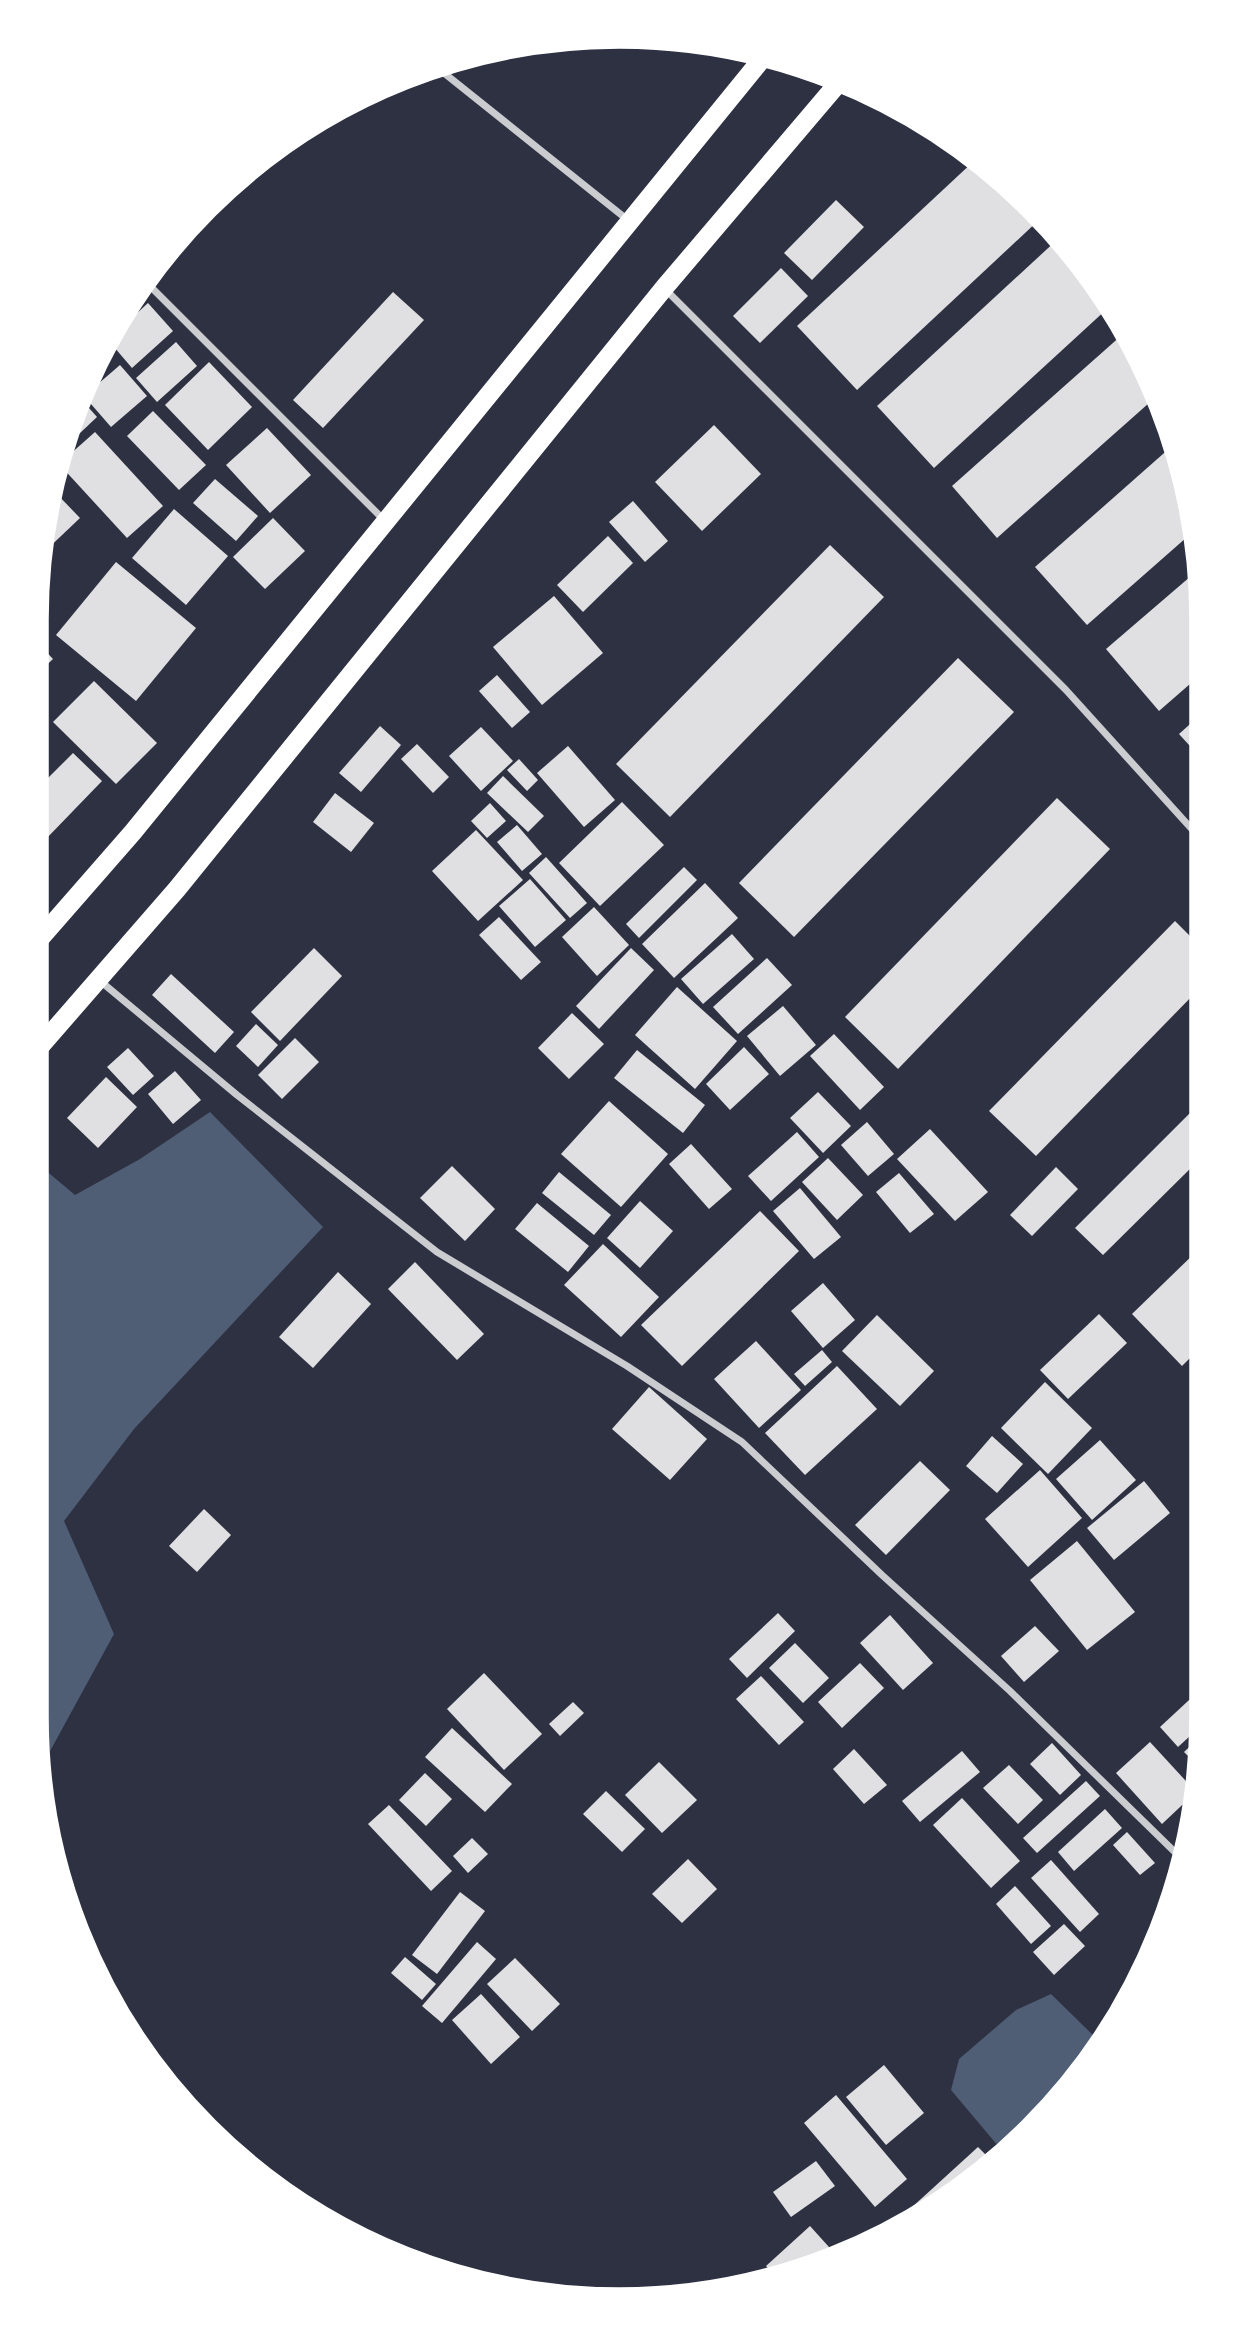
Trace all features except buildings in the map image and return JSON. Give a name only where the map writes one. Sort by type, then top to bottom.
[{"type":"highway","points":[[47,931],[134,832],[757,65]]},
{"type":"highway","points":[[47,1038],[177,889],[664,288],[832,89]]},
{"type":"street","points":[[446,75],[630,221]]},
{"type":"street","points":[[664,288],[1066,690],[1191,829]]},
{"type":"street","points":[[153,289],[386,522]]},
{"type":"street","points":[[99,979],[237,1095],[437,1252],[627,1366],[742,1442],[882,1575],[1010,1691],[1174,1852]]},
{"type":"water","points":[[210,1112],[323,1227],[134,1429],[64,1521],[114,1634],[48,1755],[47,1172],[75,1195],[140,1159]]},
{"type":"water","points":[[1051,1994],[1094,2036],[1049,2094],[998,2145],[951,2090],[959,2059],[1016,2010]]}]
